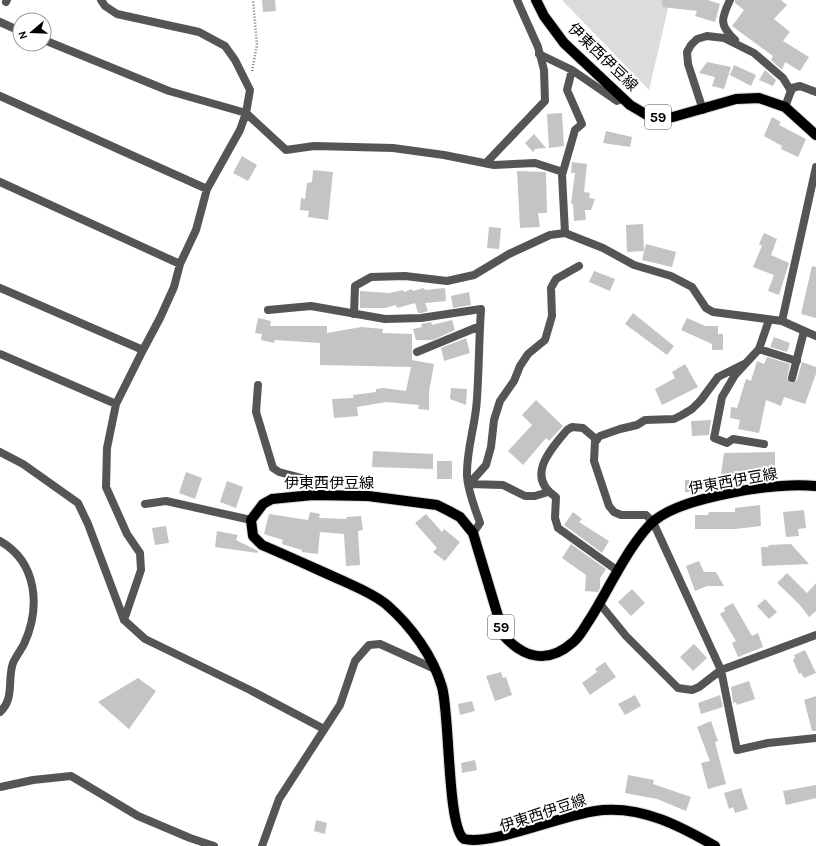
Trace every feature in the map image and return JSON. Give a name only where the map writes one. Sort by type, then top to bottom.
[{"type":"main road","name":"伊東西伊豆線","points":[[536,0],[544,16],[564,43],[623,98],[647,115],[656,117],[673,117],[746,97],[759,98],[785,107],[816,135]]},
{"type":"main road","name":"伊東西伊豆線","points":[[715,846],[683,828],[657,817],[638,812],[602,810],[579,816],[501,844],[479,844],[463,839],[458,830],[453,802],[447,708],[435,670],[423,648],[404,621],[386,604],[367,592],[262,546],[253,536],[251,520],[263,504],[272,499],[321,495],[368,496],[436,505],[460,517],[473,533],[504,636],[513,646],[524,653],[548,656],[561,651],[573,642],[600,604],[618,571],[639,539],[654,522],[674,508],[708,498],[749,490],[791,486],[816,486]]},
{"type":"street","points":[[101,0],[105,6],[117,14],[199,32],[224,46],[235,60],[250,90],[246,113],[240,130],[207,189],[196,230],[180,264],[174,287],[160,318],[116,404],[107,448],[106,487],[127,534],[140,553],[140,570],[124,620]]},
{"type":"street","points":[[486,163],[545,101],[544,70],[517,0]]},
{"type":"street","points":[[730,0],[723,15],[724,30],[743,48]]},
{"type":"street","points":[[0,22],[12,27]]},
{"type":"street","points":[[703,110],[688,64],[688,52],[691,44],[697,39],[707,36],[724,38],[754,53],[783,78],[791,91]]},
{"type":"street","points":[[52,43],[169,91],[246,113],[286,150],[314,146],[372,147],[444,155],[494,165],[535,163],[563,172]]},
{"type":"street","points":[[539,54],[572,70],[617,100],[623,98]]},
{"type":"street","points":[[564,233],[563,172],[575,130],[582,124],[567,90],[572,70]]},
{"type":"street","points":[[785,107],[792,88],[800,86],[816,92]]},
{"type":"street","points":[[0,96],[207,189]]},
{"type":"street","points":[[782,321],[816,167]]},
{"type":"street","points":[[0,182],[180,264]]},
{"type":"street","points":[[354,314],[355,286],[370,277],[405,276],[447,281],[474,275],[510,254],[550,234],[564,233],[603,248],[634,265],[671,276],[692,287],[706,308],[713,312],[782,321],[816,336]]},
{"type":"street","points":[[469,484],[486,465],[491,447],[494,420],[500,401],[514,381],[528,354],[545,340],[552,316],[551,288],[556,279],[579,266]]},
{"type":"street","points":[[0,288],[143,350]]},
{"type":"street","points":[[268,310],[312,306],[385,319],[420,318],[481,309],[477,399],[468,457],[467,477],[480,523],[473,533]]},
{"type":"street","points":[[764,444],[734,439],[727,443],[714,438],[722,397],[734,375],[759,349],[769,320]]},
{"type":"street","points":[[417,352],[480,326]]},
{"type":"street","points":[[792,378],[804,331]]},
{"type":"street","points":[[759,349],[797,360]]},
{"type":"street","points":[[0,354],[116,404]]},
{"type":"street","points":[[746,363],[718,378],[701,400],[682,416],[674,420],[645,420],[637,426],[620,429],[600,436],[597,440],[594,461],[609,506],[614,512],[621,515],[646,515],[654,522],[721,670],[737,750],[768,744],[816,738]]},
{"type":"street","points":[[258,385],[256,412],[274,468],[278,472],[317,482],[321,495]]},
{"type":"street","points":[[597,440],[583,428],[572,427],[567,430],[544,460],[541,475],[548,492],[556,497],[555,518],[558,528],[618,571]]},
{"type":"street","points":[[0,452],[23,464],[78,503],[88,524],[124,620],[145,639],[250,690],[324,729]]},
{"type":"street","points":[[469,484],[503,485],[525,496],[535,496],[548,492]]},
{"type":"street","points":[[145,504],[166,501],[251,520]]},
{"type":"street","points":[[0,541],[10,547],[22,558],[30,573],[33,591],[33,618],[24,644],[13,663],[11,695],[0,712]]},
{"type":"street","points":[[600,604],[626,636],[678,688],[692,690],[699,688],[721,670],[816,635]]},
{"type":"street","points":[[262,846],[279,799],[340,705],[355,661],[369,645],[380,644],[435,670]]},
{"type":"street","points":[[0,787],[33,780],[71,776],[138,816],[190,838],[214,846]]},
{"type":"path","points":[[252,73],[257,45],[253,0]]},
{"type":"shaded area","points":[[670,0],[649,90],[563,1]]},
{"type":"building","points":[[262,0],[275,0],[276,11],[263,12]]},
{"type":"building","points":[[662,0],[708,0],[720,4],[715,22],[695,16],[697,11],[662,7]]},
{"type":"building","points":[[735,0],[781,0],[787,5],[774,19],[790,32],[783,41],[809,57],[800,71],[785,62],[782,70],[771,60],[773,56],[732,26],[744,10],[735,3]]},
{"type":"building","points":[[707,62],[731,67],[724,89],[712,86],[715,77],[699,73]]},
{"type":"building","points":[[734,65],[756,75],[751,86],[730,75]]},
{"type":"building","points":[[765,70],[776,80],[773,86],[759,80]]},
{"type":"building","points":[[562,113],[564,146],[549,148],[547,114]]},
{"type":"building","points":[[772,117],[781,122],[779,125],[806,139],[798,157],[781,149],[782,146],[764,136]]},
{"type":"building","points":[[606,131],[632,137],[630,147],[603,143]]},
{"type":"building","points":[[534,134],[546,148],[535,149],[533,152],[525,143]]},
{"type":"building","points":[[242,156],[257,165],[248,181],[233,173]]},
{"type":"building","points":[[572,162],[587,164],[584,192],[590,193],[589,198],[595,199],[591,210],[585,210],[586,220],[574,221],[573,204],[571,203],[575,173],[571,173]]},
{"type":"building","points":[[313,170],[333,172],[328,220],[308,217],[309,211],[300,210],[301,198],[305,199],[307,183],[312,182]]},
{"type":"building","points":[[517,171],[546,172],[547,213],[538,213],[540,227],[520,228]]},
{"type":"building","points":[[643,224],[644,251],[627,252],[626,225]]},
{"type":"building","points":[[489,227],[501,228],[499,249],[487,248]]},
{"type":"building","points":[[764,233],[777,239],[771,255],[789,263],[779,295],[768,291],[774,275],[753,267],[762,246],[759,244]]},
{"type":"building","points":[[646,244],[676,252],[672,267],[642,260]]},
{"type":"building","points":[[812,266],[816,267],[816,318],[801,314]]},
{"type":"building","points":[[594,271],[615,279],[610,291],[589,282]]},
{"type":"building","points":[[424,288],[425,290],[445,288],[446,301],[425,303],[428,311],[421,313],[418,313],[415,303],[397,308],[396,305],[385,308],[360,308],[360,291],[389,293],[403,290],[404,292],[412,289],[413,291]]},
{"type":"building","points":[[469,292],[471,305],[453,308],[451,296]]},
{"type":"building","points":[[633,313],[674,346],[667,355],[625,324]]},
{"type":"building","points":[[258,318],[271,321],[270,326],[327,326],[327,333],[361,327],[383,329],[382,333],[412,334],[412,360],[434,364],[429,392],[429,410],[418,409],[419,405],[386,402],[357,407],[358,416],[334,418],[332,399],[353,398],[353,395],[376,392],[376,389],[383,388],[406,391],[411,367],[320,365],[320,343],[275,340],[274,343],[261,340],[262,334],[255,333]]},
{"type":"building","points":[[687,318],[705,326],[718,326],[718,334],[723,334],[723,350],[712,350],[712,344],[681,330]]},
{"type":"building","points":[[452,320],[455,330],[433,340],[416,340],[413,329],[422,327],[421,324],[431,322],[432,325]]},
{"type":"building","points":[[774,337],[790,343],[787,352],[770,347]]},
{"type":"building","points":[[466,338],[470,353],[444,361],[441,348]]},
{"type":"building","points":[[767,357],[790,364],[787,379],[791,383],[797,380],[802,362],[816,367],[816,374],[805,404],[784,397],[781,406],[766,400],[759,433],[738,429],[740,420],[730,418],[731,407],[737,408],[746,379],[751,381],[757,361],[764,364]]},
{"type":"building","points":[[685,364],[698,387],[662,405],[655,389],[675,378],[672,372]]},
{"type":"building","points":[[451,388],[467,389],[466,405],[450,399]]},
{"type":"building","points":[[536,400],[563,426],[549,441],[546,438],[523,465],[508,451],[532,425],[522,415]]},
{"type":"building","points":[[711,420],[709,435],[692,436],[691,421]]},
{"type":"building","points":[[373,451],[433,454],[433,469],[372,467]]},
{"type":"building","points":[[775,452],[775,477],[760,477],[760,473],[721,474],[724,453]]},
{"type":"building","points":[[437,461],[452,461],[452,479],[437,479]]},
{"type":"building","points":[[186,472],[202,478],[195,499],[179,493]]},
{"type":"building","points":[[685,480],[700,480],[700,492],[685,492]]},
{"type":"building","points":[[227,481],[243,487],[236,508],[220,502]]},
{"type":"building","points":[[760,505],[761,526],[735,529],[695,529],[695,515],[708,515],[709,512],[735,512],[735,508]]},
{"type":"building","points":[[804,510],[806,528],[798,529],[799,536],[786,537],[783,512]]},
{"type":"building","points":[[310,512],[320,514],[319,518],[347,519],[346,517],[361,516],[363,530],[358,531],[360,565],[346,566],[344,534],[320,532],[318,554],[302,552],[302,550],[282,544],[283,540],[264,534],[269,514],[308,520]]},
{"type":"building","points":[[573,512],[582,519],[579,522],[609,541],[602,553],[564,525]]},
{"type":"building","points":[[426,514],[442,532],[444,529],[460,542],[445,561],[433,552],[437,548],[415,523]]},
{"type":"building","points":[[166,526],[169,543],[155,545],[152,528]]},
{"type":"building","points":[[217,531],[238,535],[236,540],[258,551],[257,553],[215,547]]},
{"type":"building","points":[[571,544],[606,569],[600,578],[600,588],[598,592],[585,591],[586,575],[562,558]]},
{"type":"building","points":[[791,544],[809,564],[762,566],[761,547]]},
{"type":"building","points":[[699,561],[704,572],[716,572],[724,586],[707,586],[695,591],[686,566]]},
{"type":"building","points":[[787,573],[807,593],[816,583],[816,611],[809,617],[799,604],[777,583]]},
{"type":"building","points":[[632,589],[645,603],[631,616],[618,602]]},
{"type":"building","points":[[765,599],[777,612],[769,619],[757,606]]},
{"type":"building","points":[[733,603],[752,636],[758,633],[763,647],[738,657],[732,643],[736,641],[720,614],[725,611],[724,608]]},
{"type":"building","points":[[694,644],[707,658],[693,671],[680,657]]},
{"type":"building","points":[[805,650],[816,673],[804,678],[801,673],[799,674],[793,660],[795,658],[794,655]]},
{"type":"building","points":[[605,662],[616,677],[590,695],[582,683],[597,672],[595,669]]},
{"type":"building","points":[[501,672],[503,678],[506,677],[512,695],[495,701],[486,676]]},
{"type":"building","points":[[138,678],[156,691],[129,729],[98,702]]},
{"type":"building","points":[[749,681],[755,699],[737,705],[736,702],[733,703],[731,687]]},
{"type":"building","points":[[635,695],[641,706],[625,715],[618,704]]},
{"type":"building","points":[[720,695],[723,707],[701,714],[698,703]]},
{"type":"building","points":[[816,696],[816,731],[812,731],[804,700]]},
{"type":"building","points":[[472,701],[475,711],[460,715],[458,704]]},
{"type":"building","points":[[711,721],[718,741],[715,742],[726,784],[708,789],[701,763],[710,761],[697,727]]},
{"type":"building","points":[[475,760],[477,770],[462,773],[461,763]]},
{"type":"building","points":[[628,775],[654,780],[653,784],[691,797],[686,811],[657,799],[625,793]]},
{"type":"building","points":[[816,785],[816,798],[786,805],[783,791]]},
{"type":"building","points":[[741,788],[748,809],[735,813],[733,807],[729,809],[724,793]]},
{"type":"building","points":[[316,820],[327,823],[325,834],[314,831]]}]
